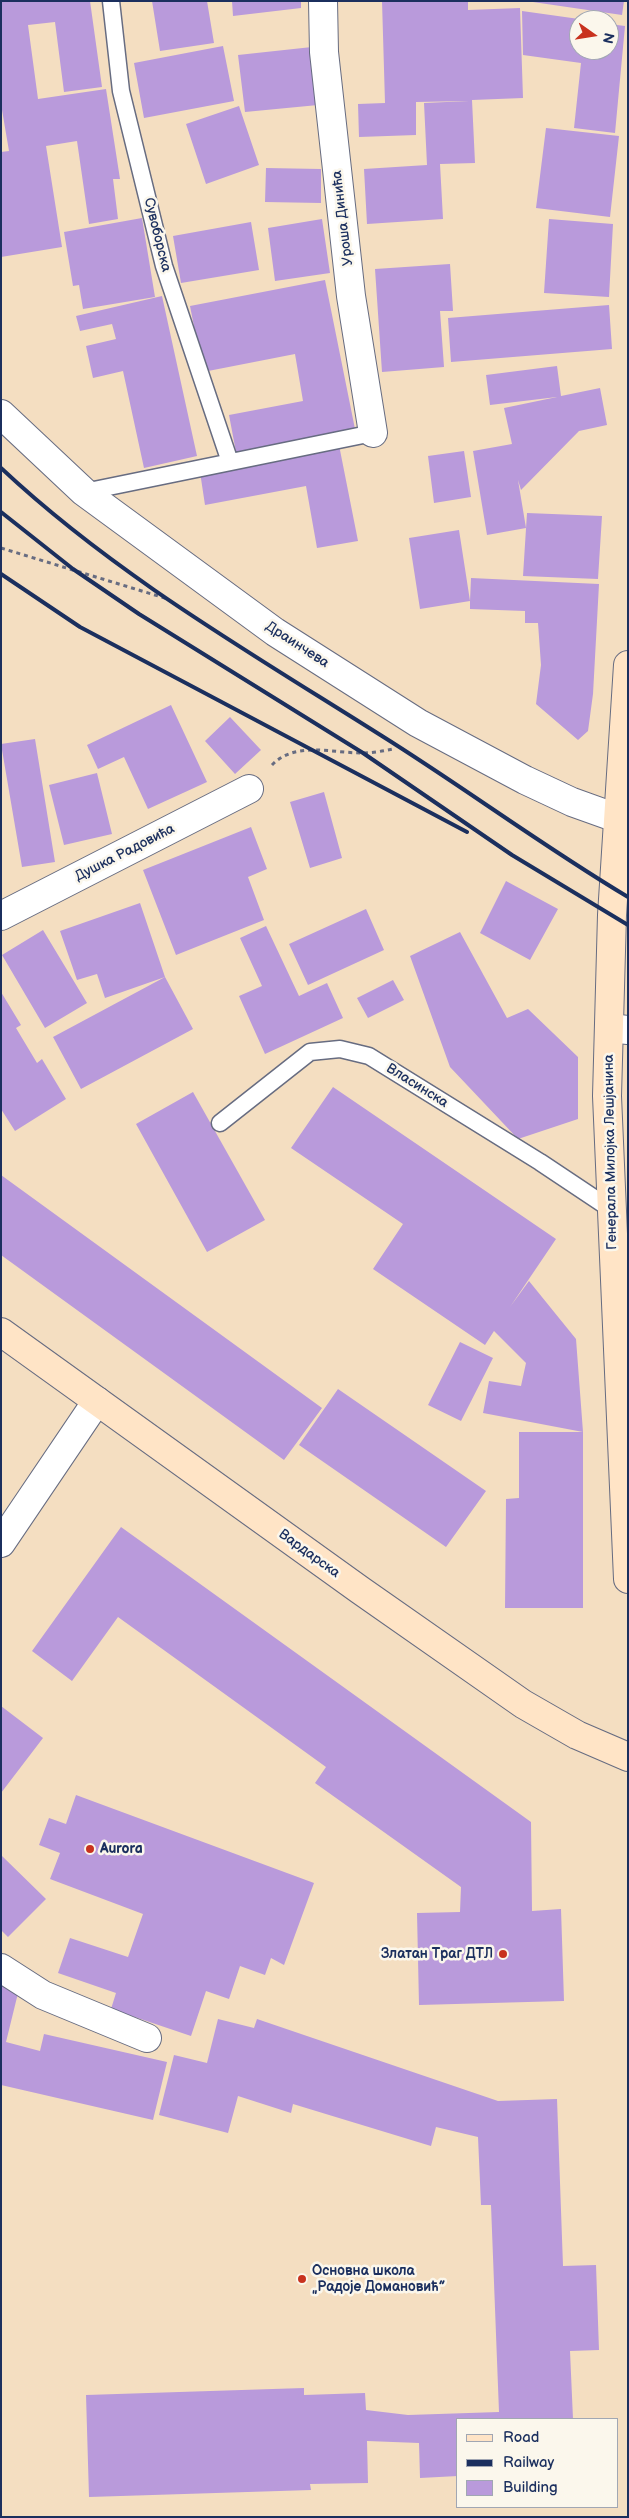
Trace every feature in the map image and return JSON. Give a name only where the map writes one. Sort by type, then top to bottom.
[{"type":"street","name":"Уроша Динића","points":[[323,1],[324,52],[352,296],[373,433]]},
{"type":"street","name":"Драинчева","points":[[1,414],[84,492],[275,632],[418,723],[525,780],[572,802],[624,820]]},
{"type":"street","name":"Генерала Милојка Лешјанина","points":[[628,665],[624,820],[612,915],[619,1029],[607,1096],[626,1486],[628,1579]]},
{"type":"street","name":"Душка Радовића","points":[[1,916],[249,789]]},
{"type":"street","name":"Вардарска","points":[[1,1332],[360,1590],[523,1704],[577,1735],[628,1757]]},
{"type":"street","points":[[1,1543],[97,1401]]},
{"type":"street","points":[[1,1968],[43,1995],[146,2038]]},
{"type":"lane","name":"Сувоборска","points":[[111,1],[121,91],[164,266],[230,462]]},
{"type":"lane","points":[[84,492],[373,433]]},
{"type":"lane","name":"Власинска","points":[[220,1123],[310,1052],[340,1049],[368,1056],[540,1162],[612,1210]]},
{"type":"path","points":[[1,548],[173,600]]},
{"type":"path","points":[[249,789],[280,756],[310,750],[363,754],[401,748],[418,723]]},
{"type":"building","points":[[1,1],[90,1],[102,87],[64,92],[55,22],[28,25],[38,99],[106,89],[120,179],[113,179],[118,219],[89,224],[77,141],[46,146],[62,247],[1,257],[1,152],[9,151],[1,104]]},
{"type":"building","points":[[152,1],[207,1],[214,43],[160,51]]},
{"type":"building","points":[[232,1],[301,1],[301,8],[233,16]]},
{"type":"building","points":[[382,1],[468,1],[468,10],[520,8],[523,98],[472,100],[475,163],[440,164],[443,219],[367,224],[364,169],[427,165],[424,103],[469,101],[416,102],[416,135],[359,137],[358,104],[385,103]]},
{"type":"building","points":[[526,1],[624,1],[622,15],[619,15],[619,10],[588,10]]},
{"type":"building","points":[[522,11],[569,18],[569,60],[619,60],[619,25],[625,26],[615,133],[574,128],[581,63],[523,55]]},
{"type":"building","points":[[223,46],[234,101],[144,118],[134,63]]},
{"type":"building","points":[[312,47],[318,105],[245,112],[238,55]]},
{"type":"building","points":[[239,106],[259,165],[206,184],[186,124]]},
{"type":"building","points":[[546,128],[619,136],[610,217],[536,208]]},
{"type":"building","points":[[266,168],[321,169],[321,203],[265,202]]},
{"type":"building","points":[[142,218],[155,297],[83,309],[79,285],[73,286],[64,232]]},
{"type":"building","points":[[322,219],[330,273],[275,281],[268,228]]},
{"type":"building","points":[[549,219],[613,224],[609,297],[544,293]]},
{"type":"building","points":[[251,222],[259,270],[181,283],[173,236]]},
{"type":"building","points":[[450,264],[453,311],[440,311],[444,367],[382,372],[375,269]]},
{"type":"building","points":[[325,280],[355,429],[236,452],[229,415],[303,401],[295,354],[203,372],[190,306]]},
{"type":"building","points":[[162,296],[197,456],[144,468],[123,371],[93,378],[86,346],[116,339],[112,324],[80,331],[76,316]]},
{"type":"building","points":[[609,305],[612,349],[451,362],[448,318]]},
{"type":"building","points":[[557,366],[561,396],[600,388],[607,425],[579,431],[521,490],[518,480],[526,528],[487,535],[473,451],[512,444],[504,408],[557,397],[490,405],[486,375]]},
{"type":"building","points":[[339,445],[358,541],[317,548],[306,486],[205,505],[200,472]]},
{"type":"building","points":[[464,451],[471,497],[434,503],[428,456]]},
{"type":"building","points":[[527,513],[602,516],[598,579],[523,576]]},
{"type":"building","points":[[459,530],[470,601],[420,609],[409,538]]},
{"type":"building","points":[[471,578],[599,584],[593,694],[588,731],[578,740],[536,704],[541,665],[538,623],[525,623],[525,611],[470,609]]},
{"type":"building","points":[[171,705],[207,782],[148,809],[124,757],[98,769],[87,745]]},
{"type":"building","points":[[230,717],[261,750],[235,774],[205,741]]},
{"type":"building","points":[[35,739],[55,862],[22,867],[1,744]]},
{"type":"building","points":[[97,773],[112,834],[64,845],[49,785]]},
{"type":"building","points":[[324,792],[342,858],[310,868],[290,802]]},
{"type":"building","points":[[251,827],[267,869],[248,877],[264,920],[176,955],[143,870]]},
{"type":"building","points":[[506,881],[558,909],[530,960],[480,933]]},
{"type":"building","points":[[140,903],[165,977],[105,998],[97,974],[77,980],[60,931]]},
{"type":"building","points":[[366,909],[384,950],[308,985],[289,944]]},
{"type":"building","points":[[266,926],[299,996],[327,983],[343,1018],[265,1054],[239,996],[262,986],[240,938]]},
{"type":"building","points":[[43,930],[87,1003],[45,1028],[2,955]]},
{"type":"building","points":[[460,932],[507,1018],[528,1009],[578,1057],[578,1119],[518,1139],[450,1067],[410,956]]},
{"type":"building","points":[[165,977],[193,1029],[81,1089],[53,1037]]},
{"type":"building","points":[[393,980],[404,1000],[368,1018],[357,998]]},
{"type":"building","points":[[1,992],[21,1025],[16,1028],[37,1063],[42,1059],[66,1099],[15,1131],[1,1109]]},
{"type":"building","points":[[333,1087],[556,1239],[510,1307],[529,1281],[576,1339],[583,1432],[483,1413],[489,1381],[521,1386],[526,1363],[494,1331],[485,1345],[373,1269],[403,1224],[291,1148]]},
{"type":"building","points":[[193,1092],[265,1220],[207,1252],[136,1124]]},
{"type":"building","points":[[1,1175],[322,1408],[284,1460],[1,1255]]},
{"type":"building","points":[[460,1342],[493,1358],[461,1421],[428,1405]]},
{"type":"building","points":[[338,1389],[486,1491],[446,1547],[299,1445]]},
{"type":"building","points":[[519,1432],[583,1432],[583,1608],[505,1608],[506,1499],[519,1498]]},
{"type":"building","points":[[121,1527],[531,1822],[532,1911],[561,1909],[564,2001],[419,2005],[417,1913],[460,1912],[461,1887],[315,1783],[326,1767],[118,1617],[72,1681],[32,1651]]},
{"type":"building","points":[[1,1706],[43,1738],[1,1793]]},
{"type":"building","points":[[76,1795],[314,1883],[284,1965],[271,1958],[265,1975],[240,1966],[229,1999],[206,1991],[191,2036],[111,2009],[116,1993],[58,1973],[70,1938],[128,1957],[143,1914],[50,1879],[60,1853],[39,1845],[49,1818],[66,1824]]},
{"type":"building","points":[[1,1855],[46,1899],[8,1937],[1,1930]]},
{"type":"building","points":[[1,1985],[19,1989],[6,2042],[40,2051],[44,2034],[167,2062],[153,2120],[1,2085]]},
{"type":"building","points":[[218,2019],[254,2028],[257,2019],[498,2101],[557,2099],[563,2266],[596,2265],[599,2350],[570,2351],[573,2418],[456,2418],[456,2476],[420,2478],[419,2443],[367,2441],[368,2483],[310,2484],[311,2490],[89,2497],[86,2395],[304,2388],[304,2395],[365,2393],[366,2410],[408,2415],[499,2412],[491,2205],[481,2205],[478,2137],[436,2127],[431,2146],[293,2104],[291,2113],[238,2096],[228,2133],[159,2115],[174,2055],[207,2063]]},
{"type":"railway","points":[[1,468],[90,543],[185,611],[413,756],[628,897]]},
{"type":"railway","points":[[1,512],[73,569],[139,614],[363,753],[512,855],[628,925]]},
{"type":"railway","points":[[1,574],[80,627],[467,832]]},
{"type":"place","name":"Aurora","points":[[90,1849]]},
{"type":"place","name":"Златан Траг ДТЛ","points":[[503,1954]]},
{"type":"place","name":"Основна школа „Радоје Домановић”","points":[[302,2279]]}]
